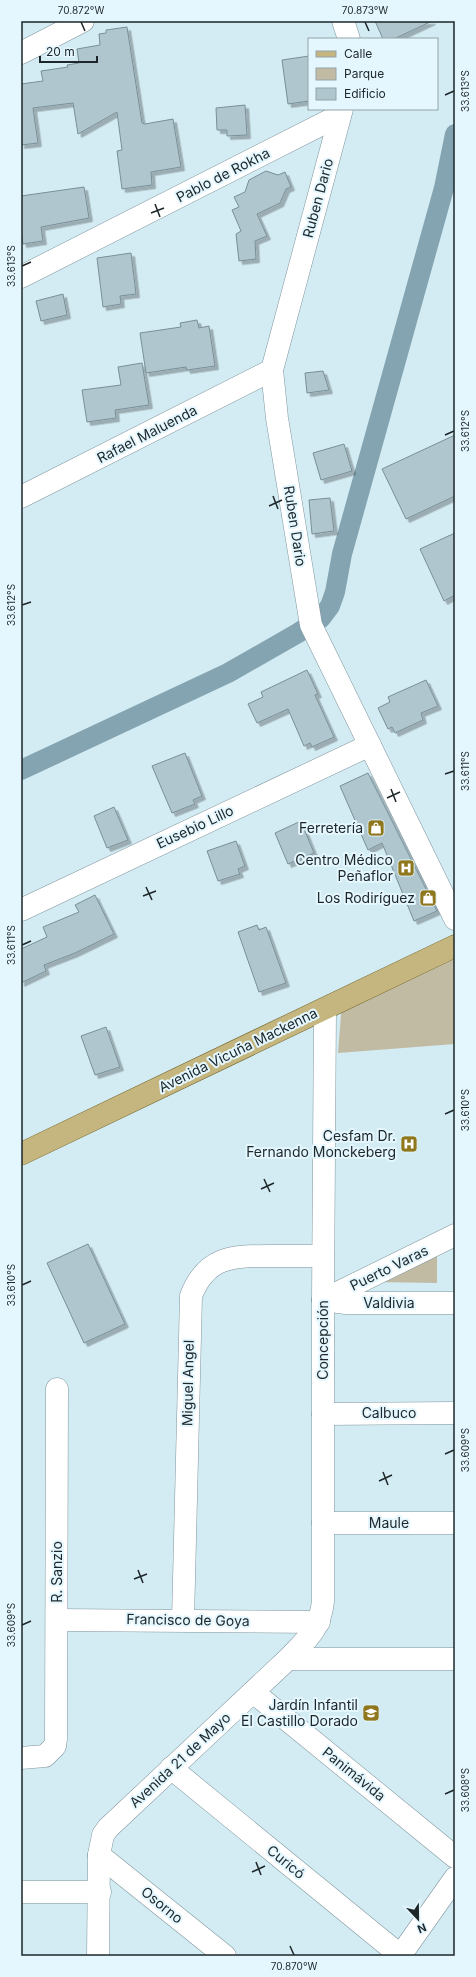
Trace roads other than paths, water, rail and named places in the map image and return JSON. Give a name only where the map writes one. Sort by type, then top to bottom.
[{"type":"main road","name":"Avenida Vicuña Mackenna","points":[[21,1154],[455,946]]},
{"type":"street","points":[[21,53],[83,21]]},
{"type":"street","points":[[343,21],[349,38]]},
{"type":"street","name":"Pablo de Rokha","points":[[21,277],[341,112]]},
{"type":"street","name":"Ruben Dario","points":[[341,112],[272,370],[277,418],[311,625],[455,920]]},
{"type":"street","name":"Rafael Maluenda","points":[[21,497],[272,370]]},
{"type":"street","name":"Eusebio Lillo","points":[[21,910],[370,745]]},
{"type":"street","name":"Concepción","points":[[288,1659],[312,1634],[319,1622],[323,1600],[325,1009]]},
{"type":"street","name":"Puerto Varas","points":[[323,1300],[455,1236]]},
{"type":"street","name":"Miguel Angel","points":[[184,1620],[190,1306],[195,1286],[207,1270],[215,1264],[234,1257],[323,1256]]},
{"type":"street","name":"Valdivia","points":[[323,1300],[346,1303],[455,1303]]},
{"type":"street","name":"R. Sanzio","points":[[21,1758],[38,1758],[51,1752],[55,1746],[56,1739],[57,1389]]},
{"type":"street","name":"Calbuco","points":[[323,1414],[455,1413]]},
{"type":"street","name":"Maule","points":[[323,1523],[455,1523]]},
{"type":"street","name":"Francisco de Goya","points":[[57,1620],[319,1622]]},
{"type":"street","points":[[288,1659],[455,1659]]},
{"type":"street","name":"Avenida 21 de Mayo","points":[[98,1956],[100,1892],[99,1855],[102,1840],[108,1828],[288,1659]]},
{"type":"street","name":"Panimávida","points":[[253,1692],[455,1857]]},
{"type":"street","name":"Curicó","points":[[171,1768],[400,1956]]},
{"type":"street","name":"Osorno","points":[[99,1855],[225,1956]]},
{"type":"street","points":[[400,1956],[455,1878]]},
{"type":"street","points":[[21,1892],[100,1892]]},
{"type":"waterway","points":[[21,770],[228,673],[298,633],[321,618],[330,606],[335,592],[342,554],[444,188],[455,134]]},
{"type":"place","name":"Ferretería","points":[[376,828]]},
{"type":"place","name":"Centro Médico Peñaflor","points":[[406,868]]},
{"type":"place","name":"Los Rodiríguez","points":[[428,898]]},
{"type":"place","name":"Cesfam Dr. Fernando Monckeberg","points":[[409,1144]]},
{"type":"place","name":"Jardín Infantil El Castillo Dorado","points":[[371,1713]]}]
